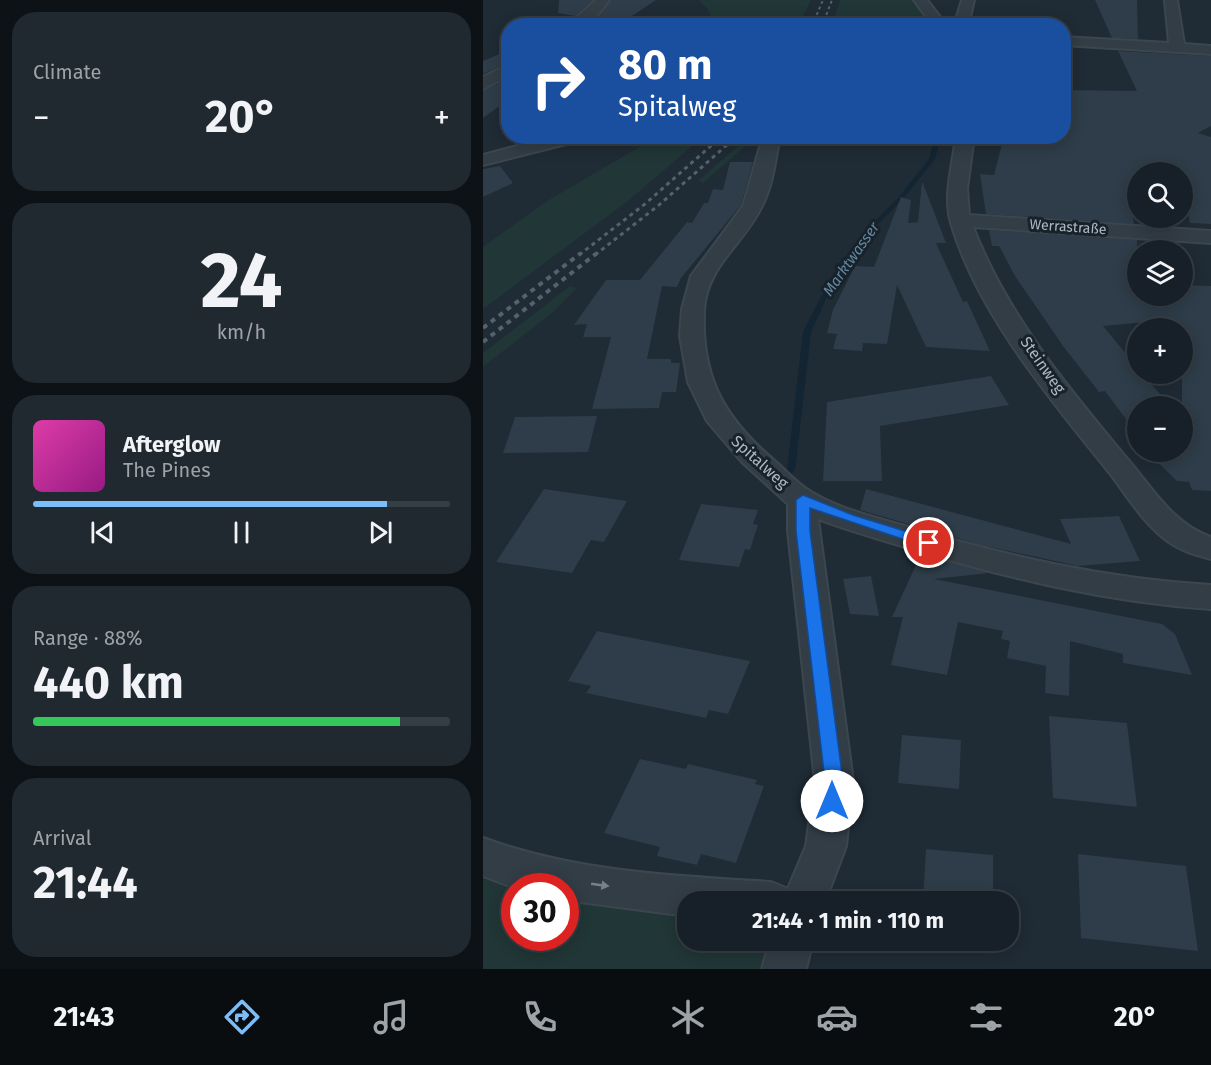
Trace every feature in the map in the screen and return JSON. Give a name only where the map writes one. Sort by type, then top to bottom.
[{"type":"street","points":[[585,18],[603,0]]},
{"type":"street","points":[[920,0],[935,18]]},
{"type":"street","points":[[963,18],[968,0]]},
{"type":"street","points":[[1171,0],[1177,48]]},
{"type":"street","points":[[1071,41],[1211,50]]},
{"type":"street","points":[[483,84],[501,73]]},
{"type":"street","points":[[483,160],[545,144]]},
{"type":"street","name":"Spitalweg","points":[[771,144],[761,188],[754,204],[745,220],[704,267],[697,281],[693,310],[694,345],[700,382],[714,416],[745,451],[803,500],[911,538],[1060,578],[1130,592],[1211,597]]},
{"type":"street","name":"Steinweg","points":[[964,144],[956,200],[969,244],[997,297],[1048,375],[1135,486],[1177,533],[1197,545],[1211,548]]},
{"type":"street","name":"Werrastraße","points":[[961,220],[1211,237]]},
{"type":"street","points":[[803,500],[803,531],[834,781],[826,846],[808,891]]},
{"type":"street","points":[[483,857],[537,876],[619,888],[677,893]]},
{"type":"street","points":[[784,969],[789,951]]},
{"type":"green space","points":[[699,0],[811,0],[802,18],[711,18],[708,10]]},
{"type":"green space","points":[[840,0],[913,0],[928,18],[834,18]]},
{"type":"green space","points":[[644,144],[695,144],[628,201],[483,309],[483,247],[547,201]]},
{"type":"green space","points":[[740,144],[748,144],[703,183],[698,181]]},
{"type":"green space","points":[[570,286],[577,288],[552,313],[483,367],[483,353]]},
{"type":"green space","points":[[483,879],[501,885],[501,951],[579,951],[579,898],[677,908],[677,951],[774,951],[769,969],[483,969]]},
{"type":"building","points":[[559,0],[593,0],[575,16],[558,13]]},
{"type":"building","points":[[611,0],[656,0],[629,18],[596,18]]},
{"type":"building","points":[[1095,0],[1137,0],[1138,39],[1112,38]]},
{"type":"building","points":[[1118,51],[1211,56],[1211,126],[1198,133],[1211,137],[1211,224],[1193,223],[1193,162],[1127,162],[1127,224],[986,214],[980,174],[994,175],[1002,144],[1071,144],[1071,90],[1137,91]]},
{"type":"building","points":[[501,53],[501,66],[483,74],[483,61]]},
{"type":"building","points":[[501,82],[501,105],[483,118],[483,91]]},
{"type":"building","points":[[730,162],[753,162],[741,205],[681,278],[677,287],[662,286],[647,359],[671,359],[671,363],[680,363],[676,392],[662,392],[659,408],[592,409],[611,337],[583,337],[587,324],[574,325],[606,280],[640,280],[687,222],[692,223],[704,203],[708,203],[713,189],[723,190]]},
{"type":"building","points":[[500,166],[513,183],[483,197],[483,169]]},
{"type":"building","points":[[922,181],[946,243],[936,243],[963,302],[967,301],[990,351],[926,347],[897,285],[887,344],[863,343],[862,351],[833,349],[837,334],[827,333],[833,310],[855,266],[874,267],[901,197],[911,200],[908,223],[918,222]]},
{"type":"building","points":[[989,230],[1137,240],[1127,240],[1127,306],[1193,306],[1193,285],[1211,286],[1211,491],[1192,490],[1189,482],[1177,481],[1157,462],[1193,462],[1193,396],[1182,396],[1182,384],[1193,384],[1193,318],[1127,318],[1127,324],[1103,326],[1127,355],[1127,384],[1151,384],[1162,396],[1127,396],[1127,421],[1105,391],[1099,392],[1063,346],[1015,276],[999,246],[992,246]]},
{"type":"building","points":[[991,376],[1009,405],[880,426],[882,481],[823,481],[827,402]]},
{"type":"building","points":[[597,416],[588,452],[503,453],[515,417]]},
{"type":"building","points":[[544,489],[627,501],[604,542],[591,540],[572,573],[496,562]]},
{"type":"building","points":[[866,489],[1071,544],[1060,519],[1119,516],[1140,561],[1078,566],[981,545],[860,510]]},
{"type":"building","points":[[701,504],[758,510],[753,524],[758,525],[750,550],[745,549],[739,567],[679,560]]},
{"type":"building","points":[[921,554],[989,573],[934,579],[1162,624],[1175,634],[1192,675],[1123,663],[1123,654],[1070,641],[1069,696],[1045,693],[1046,666],[1007,658],[1010,641],[1001,639],[1003,631],[958,622],[947,675],[891,665],[903,617],[892,617]]},
{"type":"building","points":[[871,576],[879,616],[850,614],[843,579]]},
{"type":"building","points":[[597,631],[750,661],[728,714],[709,710],[706,718],[586,693],[591,686],[568,681]]},
{"type":"building","points":[[1049,716],[1127,723],[1137,807],[1053,798]]},
{"type":"building","points":[[902,735],[961,740],[959,789],[898,783]]},
{"type":"building","points":[[640,759],[686,769],[688,764],[757,780],[755,784],[764,786],[736,863],[701,854],[697,865],[657,856],[660,847],[604,833]]},
{"type":"building","points":[[926,849],[993,855],[993,891],[924,891]]},
{"type":"building","points":[[1078,854],[1186,866],[1198,951],[1081,938]]},
{"type":"waterway","name":"Marktwasser","points":[[791,470],[807,332],[827,290],[876,223],[901,198],[932,159],[936,144]]},
{"type":"railway","points":[[815,18],[823,0]]},
{"type":"railway","points":[[825,18],[832,0]]},
{"type":"railway","points":[[579,255],[645,204],[713,144]]},
{"type":"railway","points":[[595,255],[659,205],[728,144]]},
{"type":"railway","points":[[483,328],[581,253]]},
{"type":"railway","points":[[483,342],[597,253]]},
{"type":"route","points":[[832,801],[834,781],[803,531],[803,500],[848,518],[929,543]]}]
